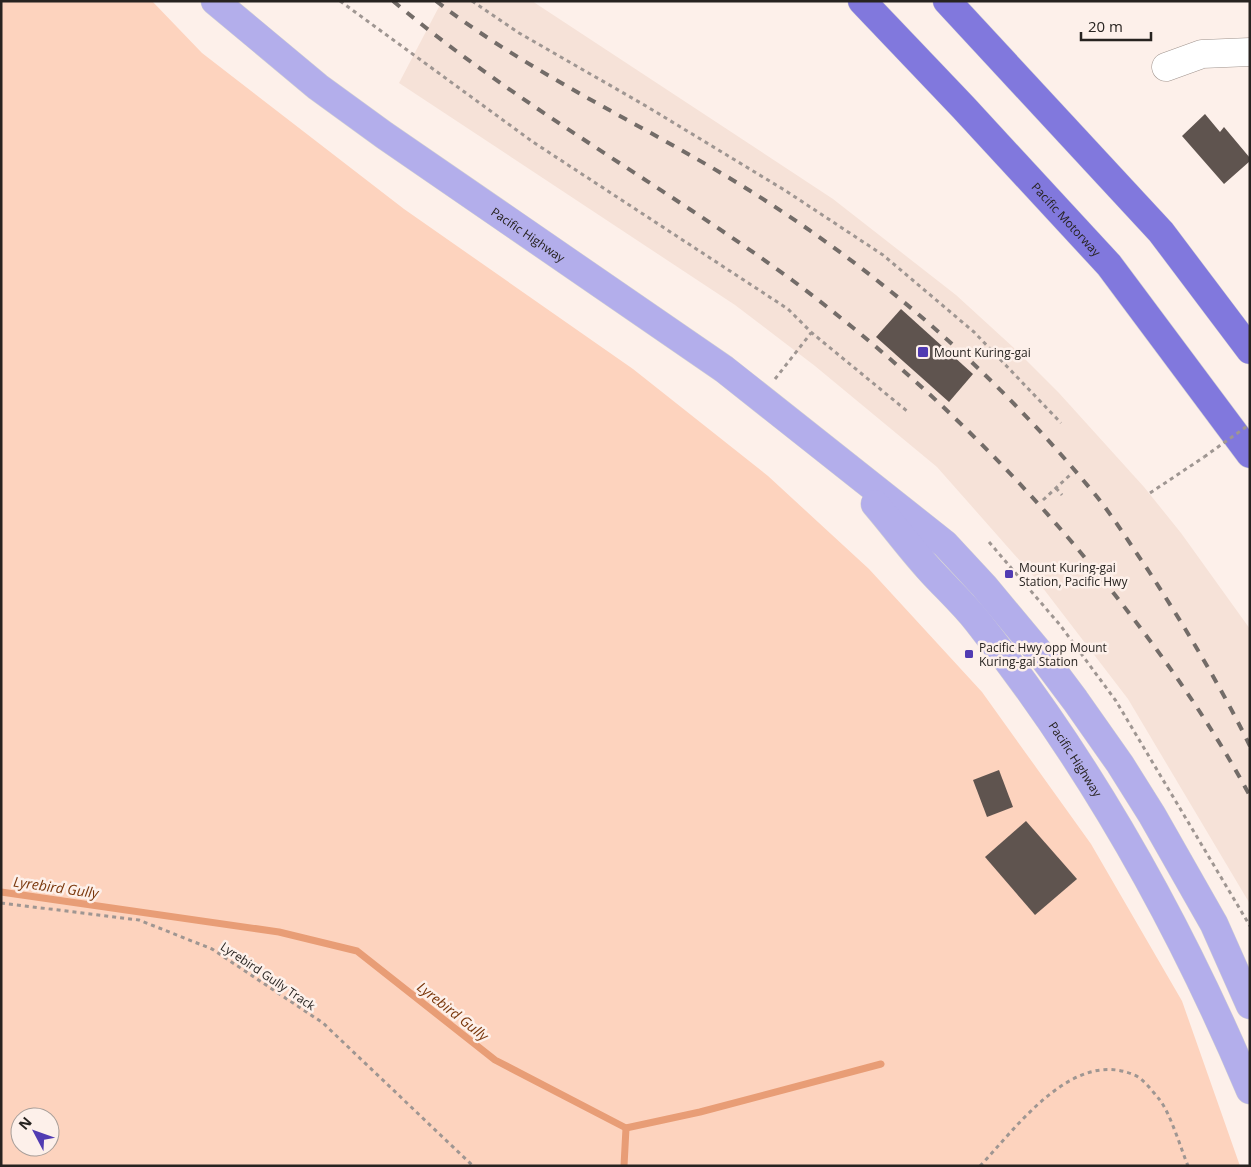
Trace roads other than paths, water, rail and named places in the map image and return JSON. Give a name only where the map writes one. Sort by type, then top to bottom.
[{"type":"highway","name":"Pacific Motorway","points":[[862,1],[963,106],[1109,265],[1250,454]]},
{"type":"highway","points":[[947,1],[1161,232],[1250,350]]},
{"type":"main road","name":"Pacific Highway","points":[[215,1],[318,87],[384,135],[675,334],[760,397],[844,466],[945,544],[984,586],[1076,700],[1152,815],[1214,924],[1250,1005]]},
{"type":"main road","name":"Pacific Highway","points":[[844,466],[927,566],[976,619],[1065,742],[1132,849],[1180,936],[1250,1090]]},
{"type":"street","points":[[1166,67],[1202,54],[1250,52]]},
{"type":"waterway","name":"Lyrebird Gully","points":[[1,892],[279,932],[357,951],[495,1060],[626,1128],[700,1112],[881,1064]]},
{"type":"waterway","points":[[624,1166],[626,1128]]},
{"type":"railway","points":[[393,1],[441,39],[540,110],[792,280],[885,354],[929,394],[1014,477],[1092,566],[1178,679],[1223,748],[1250,796]]},
{"type":"railway","points":[[436,1],[543,73],[694,157],[782,211],[879,282],[970,360],[1054,446],[1108,511],[1189,635],[1227,701],[1250,746]]},
{"type":"place","name":"Mount Kuring-gai","points":[[923,352]]},
{"type":"place","name":"Mount Kuring-gai Station, Pacific Hwy","points":[[1009,574]]},
{"type":"place","name":"Pacific Hwy opp Mount Kuring-gai Station","points":[[969,654]]}]
